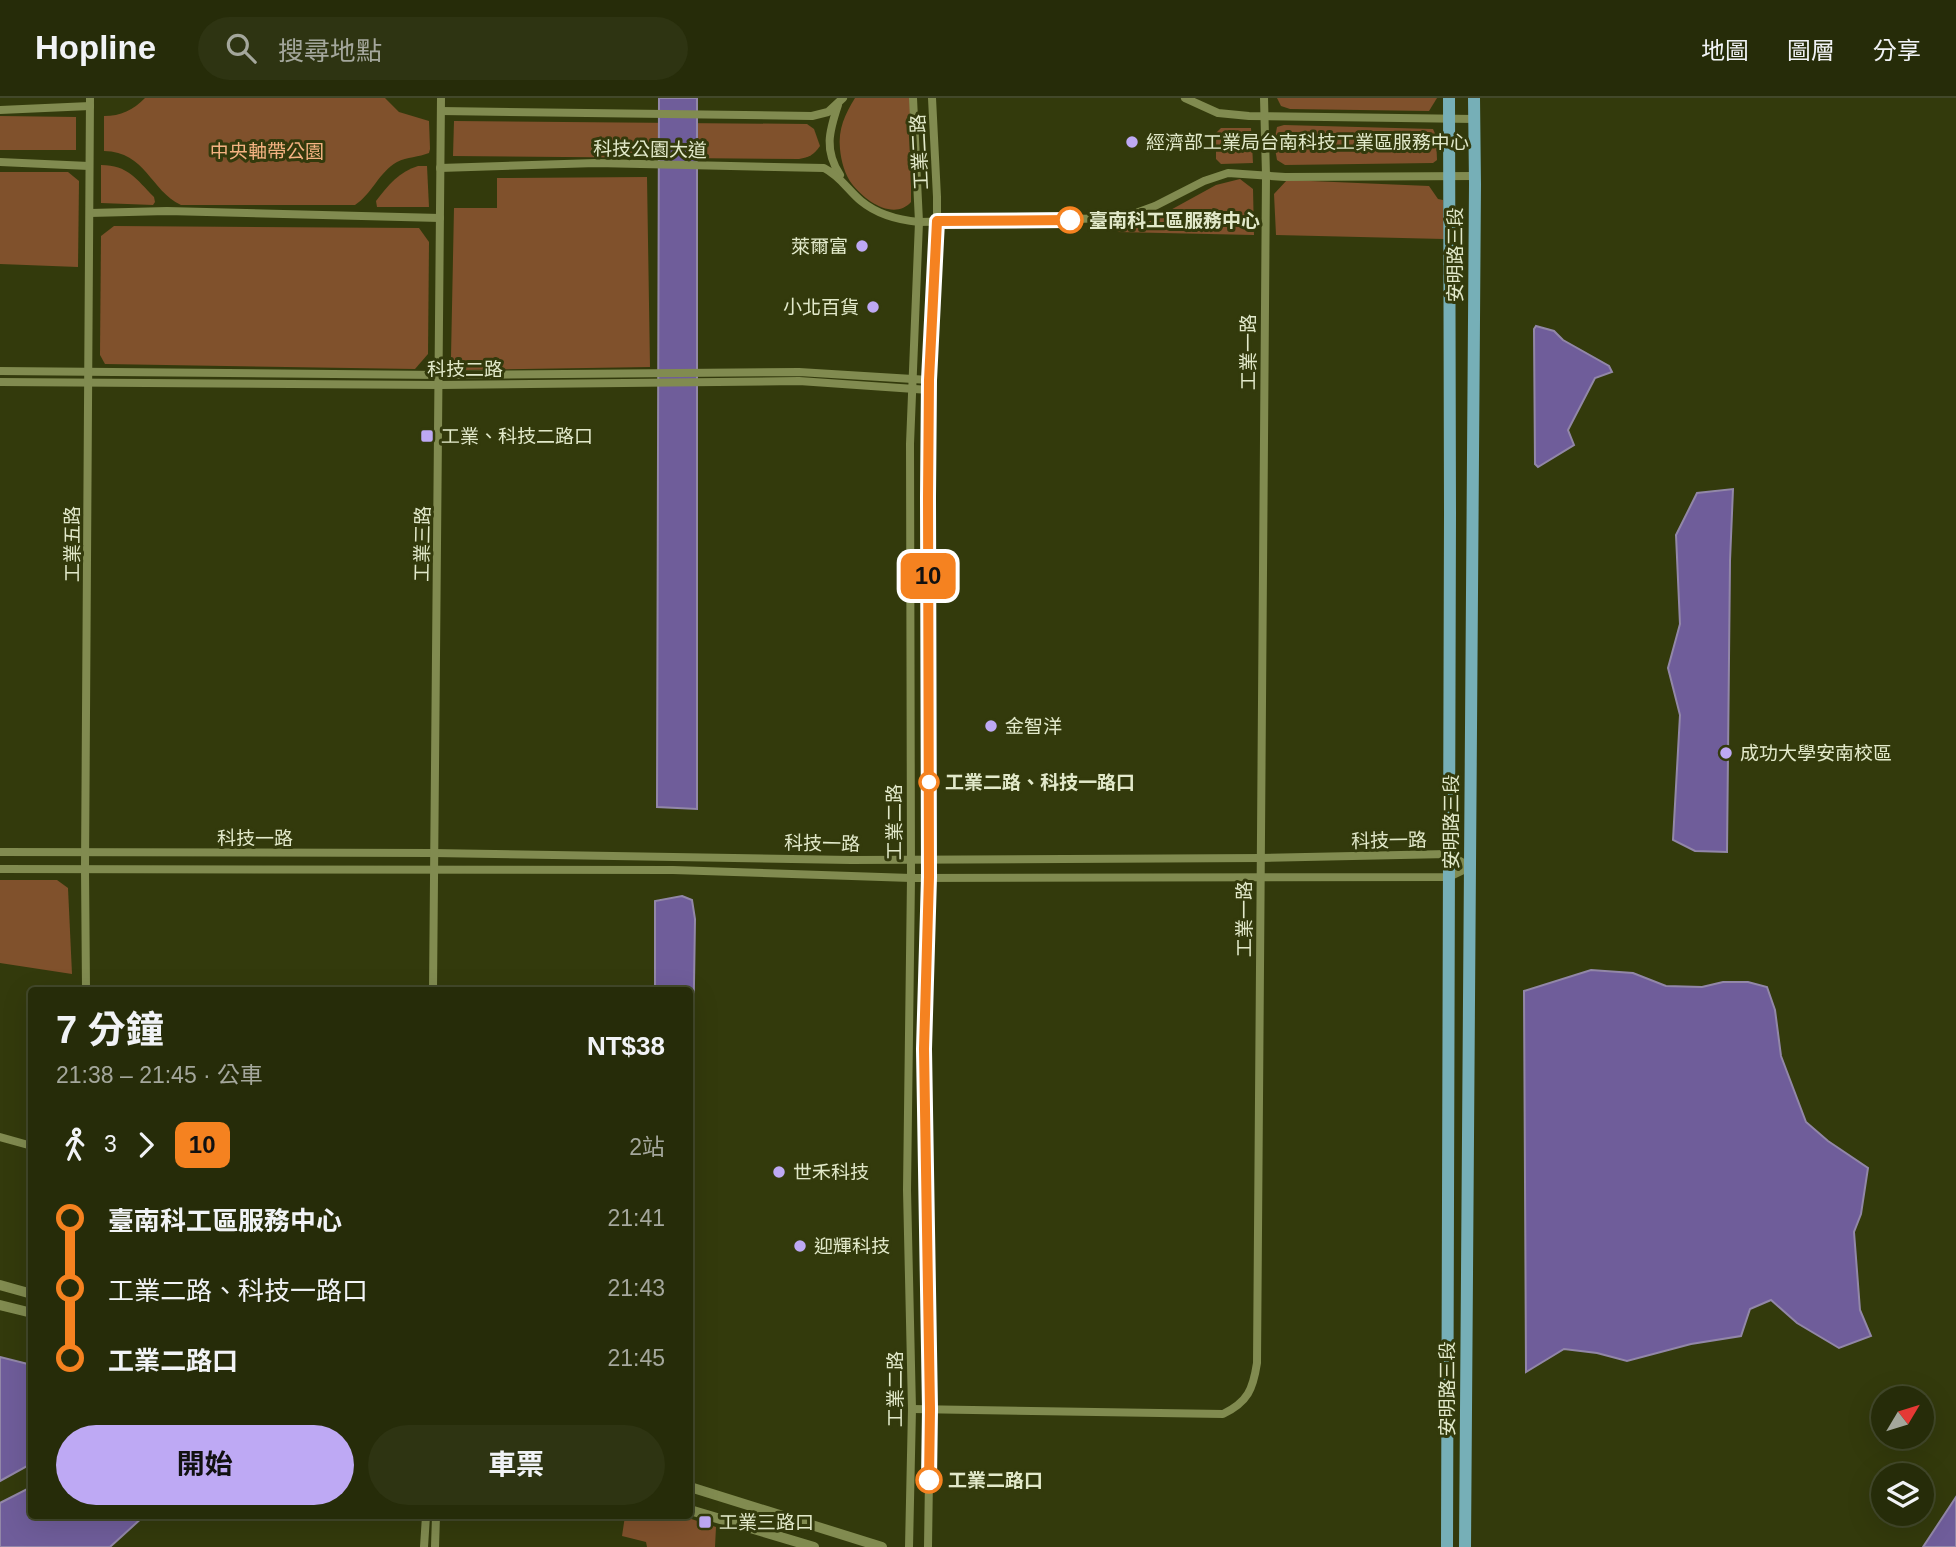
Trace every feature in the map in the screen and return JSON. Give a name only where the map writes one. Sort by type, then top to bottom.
[{"type":"main road","name":"安明路三段","points":[[1447,1547],[1451,175],[1449,98]]},
{"type":"main road","name":"安明路三段","points":[[1465,1547],[1474,98]]},
{"type":"street","name":"工業三路","points":[[433,987],[441,98]]},
{"type":"street","name":"工業二路","points":[[909,1547],[912,1409],[907,1190],[911,877],[911,384],[919,222],[914,98]]},
{"type":"street","name":"工業二路","points":[[928,1547],[930,1409],[924,1049],[929,877],[929,380],[937,221],[932,98]]},
{"type":"street","points":[[1185,98],[1218,113],[1264,117],[1474,119]]},
{"type":"street","name":"工業一路","points":[[912,1409],[1223,1414],[1240,1406],[1254,1382],[1257,1349],[1261,859],[1266,175],[1264,98]]},
{"type":"street","name":"科技公園大道","points":[[441,111],[811,116],[828,112],[841,100]]},
{"type":"street","name":"科技公園大道","points":[[841,100],[828,150],[832,163],[850,190]]},
{"type":"street","points":[[0,110],[90,102]]},
{"type":"street","name":"工業五路","points":[[86,987],[90,102]]},
{"type":"street","points":[[0,162],[89,166]]},
{"type":"street","name":"科技公園大道","points":[[440,168],[596,163],[824,168],[838,175],[863,203],[878,212],[896,219],[919,222],[1122,218],[1228,173],[1475,176]]},
{"type":"street","points":[[90,213],[167,211],[440,218]]},
{"type":"street","name":"科技二路","points":[[0,371],[440,375],[799,372],[911,384],[929,390]]},
{"type":"street","name":"科技二路","points":[[0,382],[440,385],[799,381],[911,384],[929,380]]},
{"type":"street","name":"科技一路","points":[[0,852],[433,853],[910,859],[1261,859],[1448,855],[1470,867]]},
{"type":"street","name":"科技一路","points":[[0,869],[673,870],[911,877],[1260,878],[1449,877],[1470,867]]},
{"type":"street","points":[[0,1137],[28,1145]]},
{"type":"street","points":[[0,1285],[28,1293]]},
{"type":"street","points":[[0,1305],[28,1310]]},
{"type":"street","points":[[693,1488],[882,1547]]},
{"type":"street","points":[[693,1511],[814,1547]]},
{"type":"street","points":[[424,1547],[426,1519]]},
{"type":"street","points":[[435,1547],[436,1519]]},
{"type":"green space","name":"中央軸帶公園","points":[[145,98],[385,98],[399,112],[429,121],[430,149],[429,153],[401,160],[391,166],[355,205],[181,205],[162,190],[139,165],[118,153],[104,151],[104,116],[126,112]]},
{"type":"green space","points":[[855,98],[911,98],[911,202],[904,207],[896,210],[880,207],[864,197],[847,176],[841,158],[840,135],[845,116]]},
{"type":"green space","points":[[1277,98],[1437,98],[1429,111],[1290,109],[1281,106]]},
{"type":"green space","points":[[0,116],[76,117],[76,150],[0,150]]},
{"type":"green space","points":[[454,121],[807,124],[814,129],[820,146],[816,152],[799,159],[453,156]]},
{"type":"green space","points":[[1277,127],[1433,129],[1437,160],[1433,163],[1285,165],[1277,160],[1274,143]]},
{"type":"green space","points":[[1221,128],[1251,128],[1253,163],[1221,164],[1216,159],[1216,133]]},
{"type":"green space","points":[[101,165],[118,167],[131,174],[154,197],[153,205],[101,203]]},
{"type":"green space","points":[[418,166],[427,166],[429,207],[377,207],[376,201],[390,184],[400,175]]},
{"type":"green space","points":[[0,172],[68,172],[79,181],[78,267],[0,264]]},
{"type":"green space","points":[[647,177],[650,367],[461,370],[451,357],[454,208],[497,208],[497,178]]},
{"type":"green space","points":[[1240,179],[1253,189],[1254,235],[1117,232],[1145,224],[1216,185]]},
{"type":"green space","points":[[1287,180],[1429,186],[1438,199],[1443,200],[1444,239],[1276,235],[1274,194]]},
{"type":"green space","points":[[114,226],[419,228],[429,242],[428,354],[415,369],[105,364],[100,355],[101,236]]},
{"type":"green space","points":[[0,880],[57,880],[68,888],[72,974],[0,963]]},
{"type":"green space","points":[[625,1519],[691,1519],[716,1527],[715,1547],[647,1547],[646,1542],[622,1536]]},
{"type":"shaded area","points":[[659,98],[697,98],[697,809],[657,807]]},
{"type":"shaded area","points":[[1536,326],[1554,331],[1563,340],[1609,366],[1612,372],[1595,378],[1568,430],[1574,445],[1538,467],[1535,464]]},
{"type":"shaded area","points":[[1733,489],[1727,852],[1695,851],[1673,840],[1680,715],[1668,668],[1680,624],[1676,535],[1697,493]]},
{"type":"shaded area","points":[[682,896],[692,900],[695,919],[693,1048],[693,987],[655,987],[655,901]]},
{"type":"shaded area","points":[[1591,970],[1633,973],[1666,986],[1702,987],[1723,982],[1748,982],[1767,987],[1775,1010],[1781,1056],[1806,1122],[1828,1141],[1868,1168],[1861,1214],[1854,1232],[1860,1310],[1871,1336],[1839,1348],[1797,1323],[1771,1300],[1750,1309],[1741,1336],[1691,1344],[1627,1361],[1597,1353],[1564,1349],[1526,1372],[1524,991]]},
{"type":"shaded area","points":[[0,1357],[28,1364],[28,1466],[0,1481]]},
{"type":"shaded area","points":[[28,1489],[28,1519],[141,1519],[110,1547],[0,1547],[0,1503]]},
{"type":"shaded area","points":[[1956,1497],[1956,1547],[1923,1547]]},
{"type":"bus line","name":"10","points":[[929,1480],[924,1049],[929,877],[929,380],[937,221],[1070,220]]},
{"type":"place","name":"經濟部工業局台南科技工業區服務中心","points":[[1132,142]]},
{"type":"place","name":"臺南科工區服務中心","points":[[1070,220]]},
{"type":"place","name":"萊爾富","points":[[862,246]]},
{"type":"place","name":"小北百貨","points":[[873,307]]},
{"type":"place","name":"工業、科技二路口","points":[[427,436]]},
{"type":"place","name":"金智洋","points":[[991,726]]},
{"type":"place","name":"成功大學安南校區","points":[[1726,753]]},
{"type":"place","name":"工業二路、科技一路口","points":[[929,782]]},
{"type":"place","name":"世禾科技","points":[[779,1172]]},
{"type":"place","name":"迎輝科技","points":[[800,1246]]},
{"type":"place","name":"工業二路口","points":[[929,1480]]},
{"type":"place","name":"工業三路口","points":[[705,1522]]}]
